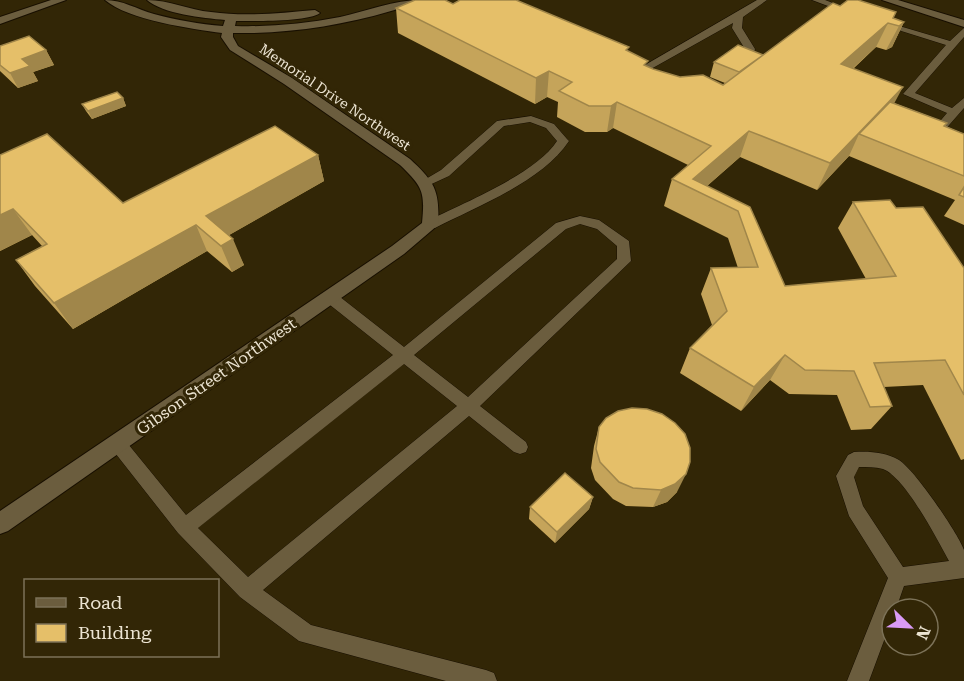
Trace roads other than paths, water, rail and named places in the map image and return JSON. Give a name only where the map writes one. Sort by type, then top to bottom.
[{"type":"street","points":[[0,21],[61,0]]},
{"type":"street","name":"Memorial Drive Northwest","points":[[110,0],[170,23],[202,29],[230,23],[339,9],[376,0]]},
{"type":"street","name":"Memorial Drive Northwest","points":[[152,0],[230,23],[289,28],[314,26],[417,0]]},
{"type":"street","points":[[887,0],[964,24]]},
{"type":"street","name":"Memorial Drive Northwest","points":[[230,23],[227,37],[234,48],[363,132],[405,162],[425,183]]},
{"type":"street","points":[[425,183],[432,198],[430,225]]},
{"type":"street","name":"Gibson Street Northwest","points":[[0,524],[330,297],[430,225]]},
{"type":"lane","points":[[653,80],[634,70],[671,54],[763,0]]},
{"type":"lane","points":[[816,0],[861,15]]},
{"type":"lane","points":[[739,16],[736,23],[737,28],[750,49],[746,64]]},
{"type":"lane","points":[[872,18],[951,44]]},
{"type":"lane","points":[[954,112],[908,94],[964,31]]},
{"type":"lane","points":[[964,101],[936,133],[964,144]]},
{"type":"lane","points":[[425,183],[444,173],[501,123],[531,119],[550,126],[563,141],[555,155],[508,184],[430,225]]},
{"type":"lane","points":[[185,527],[404,355],[561,226],[575,219],[587,219],[624,244],[624,261],[470,405],[247,590]]},
{"type":"lane","points":[[330,297],[470,405],[520,447]]},
{"type":"lane","points":[[118,444],[185,527],[247,590],[306,634],[486,681]]},
{"type":"lane","points":[[872,459],[895,467],[916,490],[964,568],[898,577],[855,510],[845,476],[854,460],[872,459]]},
{"type":"lane","points":[[858,681],[898,577]]}]
